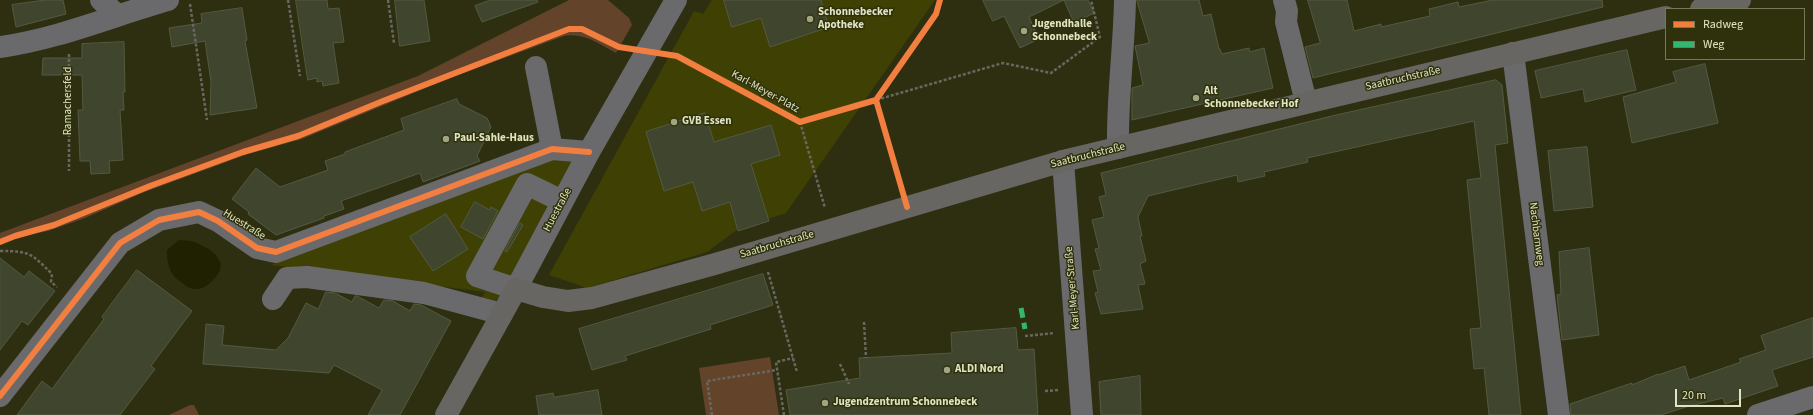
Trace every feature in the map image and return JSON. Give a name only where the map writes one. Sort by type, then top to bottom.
[{"type":"main road","points":[[1705,8],[1740,0]]},
{"type":"main road","name":"Saatbruchstraße","points":[[516,289],[543,297],[568,301],[592,298],[831,230],[1063,160],[1665,17]]},
{"type":"main road","name":"Huestraße","points":[[446,415],[516,289]]},
{"type":"street","points":[[101,0],[117,15]]},
{"type":"street","points":[[0,47],[22,44],[68,32],[117,15],[168,0]]},
{"type":"street","points":[[1118,148],[1118,119],[1124,38],[1125,0]]},
{"type":"street","points":[[1284,0],[1287,10],[1286,22],[1306,102]]},
{"type":"street","name":"Huestraße","points":[[516,289],[589,152],[647,52],[670,3]]},
{"type":"street","name":"Nachbarnweg","points":[[1513,53],[1559,415]]},
{"type":"street","points":[[536,67],[552,149]]},
{"type":"street","name":"Huestraße","points":[[0,396],[120,242],[159,220],[199,212],[218,221],[257,248],[276,252],[552,149],[589,152]]},
{"type":"street","name":"Karl-Meyer-Straße","points":[[1063,160],[1077,331],[1082,415]]},
{"type":"street","points":[[516,289],[477,276],[527,184],[562,201]]},
{"type":"street","points":[[273,299],[287,278],[307,277],[424,293],[502,314]]},
{"type":"street","points":[[1758,415],[1813,397]]},
{"type":"path","points":[[189,0],[207,120]]},
{"type":"path","points":[[288,0],[300,76]]},
{"type":"path","points":[[388,0],[394,43]]},
{"type":"path","points":[[907,207],[876,100],[936,14],[940,0]]},
{"type":"path","points":[[762,250],[797,372]]},
{"type":"path","points":[[0,251],[24,251],[37,259],[52,274],[51,282],[74,302]]},
{"type":"path","points":[[864,322],[866,358]]},
{"type":"path","points":[[1025,336],[1077,331]]},
{"type":"path","points":[[784,415],[776,362],[793,358]]},
{"type":"path","points":[[840,364],[849,384]]},
{"type":"path","points":[[712,415],[706,381],[777,370]]},
{"type":"shaded area","points":[[569,0],[608,0],[629,18],[632,25],[616,53],[585,37],[571,35],[564,36],[450,78],[302,139],[248,154],[142,193],[85,218],[48,231],[22,236],[0,244],[0,233],[418,76]]},
{"type":"shaded area","points":[[712,0],[935,0],[786,213],[738,229],[707,252],[587,288],[549,275],[694,11],[703,14]]},
{"type":"shaded area","points":[[560,157],[581,165],[515,287],[472,317],[485,292],[271,265]]},
{"type":"shaded area","points":[[179,240],[195,242],[209,249],[218,258],[220,268],[218,274],[212,282],[199,289],[195,289],[187,286],[174,276],[168,264],[167,250]]},
{"type":"shaded area","points":[[770,357],[779,415],[706,415],[699,368]]},
{"type":"shaded area","points":[[190,405],[194,405],[199,415],[169,415]]},
{"type":"building","points":[[45,0],[63,0],[66,14],[16,27],[12,5]]},
{"type":"building","points":[[296,0],[327,0],[328,9],[339,8],[344,42],[333,43],[339,83],[323,86],[322,81],[317,82],[317,78],[308,80]]},
{"type":"building","points":[[395,0],[424,0],[430,41],[400,46]]},
{"type":"building","points":[[491,0],[537,0],[538,2],[482,22],[475,6]]},
{"type":"building","points":[[724,0],[821,0],[829,27],[770,47],[761,18],[732,27]]},
{"type":"building","name":"Jugendhalle Schonnebeck","points":[[983,0],[1064,0],[1029,17],[1039,39],[1020,48],[1004,16],[993,21]]},
{"type":"building","points":[[1064,0],[1088,0],[1094,13],[1074,23]]},
{"type":"building","points":[[1137,0],[1199,0],[1203,16],[1211,14],[1219,49],[1222,54],[1249,48],[1250,52],[1264,48],[1273,88],[1132,120],[1132,88],[1143,85],[1135,46],[1149,43]]},
{"type":"building","points":[[1308,0],[1347,0],[1354,31],[1381,24],[1381,27],[1430,16],[1429,9],[1458,2],[1459,7],[1493,0],[1602,0],[1603,7],[1313,78],[1305,47],[1320,43]]},
{"type":"building","points":[[242,8],[247,40],[245,41],[257,108],[210,115],[211,82],[205,41],[172,47],[169,28],[202,23],[201,14]]},
{"type":"building","points":[[124,42],[124,110],[120,110],[123,160],[109,161],[110,173],[91,174],[90,161],[80,161],[78,110],[83,110],[82,75],[42,75],[43,58],[82,58],[82,44]]},
{"type":"building","points":[[1627,50],[1636,90],[1585,102],[1583,89],[1541,98],[1535,71]]},
{"type":"building","points":[[1705,64],[1718,123],[1632,143],[1623,97],[1676,82],[1673,72]]},
{"type":"building","points":[[1496,80],[1502,85],[1508,143],[1495,145],[1521,415],[1489,415],[1484,368],[1474,369],[1470,329],[1481,328],[1467,180],[1481,178],[1474,121],[1307,158],[1308,162],[1264,172],[1265,176],[1238,182],[1237,175],[1148,196],[1138,217],[1142,236],[1140,236],[1146,261],[1140,264],[1145,284],[1138,285],[1143,309],[1101,314],[1095,293],[1098,292],[1093,271],[1101,270],[1095,249],[1099,248],[1092,220],[1104,217],[1099,197],[1106,195],[1101,173],[1336,115]]},
{"type":"building","points":[[457,99],[459,104],[487,118],[491,127],[477,156],[480,161],[423,182],[420,173],[341,201],[344,209],[324,216],[324,218],[276,235],[248,214],[249,212],[232,199],[256,168],[280,187],[328,170],[325,161],[404,130],[401,119]]},
{"type":"building","points":[[705,113],[714,142],[771,125],[780,155],[751,164],[769,221],[738,231],[730,202],[702,211],[693,182],[664,191],[646,132]]},
{"type":"building","points":[[1587,147],[1593,207],[1554,211],[1548,151]]},
{"type":"building","points":[[475,202],[490,210],[491,207],[498,211],[483,239],[461,227]]},
{"type":"building","points":[[446,214],[468,249],[433,271],[410,237]]},
{"type":"building","points":[[520,223],[523,225],[507,252],[505,251]]},
{"type":"building","points":[[1589,248],[1599,335],[1562,340],[1557,295],[1561,294],[1559,252]]},
{"type":"building","points":[[0,258],[24,277],[29,271],[55,291],[28,325],[22,321],[0,350]]},
{"type":"building","points":[[137,270],[192,311],[151,366],[155,369],[120,415],[17,415],[42,381],[52,389],[104,319],[102,317]]},
{"type":"building","points":[[763,274],[773,305],[710,325],[711,329],[625,356],[627,360],[592,370],[579,329]]},
{"type":"building","points":[[326,292],[335,293],[352,302],[355,296],[357,296],[379,308],[384,300],[393,301],[410,311],[414,304],[421,305],[451,321],[400,415],[368,415],[382,390],[334,365],[329,373],[203,364],[206,324],[224,326],[222,345],[276,350],[288,338],[306,303],[318,309]]},
{"type":"building","points":[[1813,318],[1813,357],[1772,370],[1778,386],[1725,404],[1723,398],[1661,415],[1571,415],[1570,404],[1632,383],[1632,385],[1658,374],[1685,366],[1689,380],[1741,362],[1739,359],[1766,350],[1761,336]]},
{"type":"building","name":"ALDI Nord","points":[[1016,328],[1018,350],[1034,349],[1038,415],[790,415],[786,390],[860,378],[859,358],[952,353],[951,333]]},
{"type":"building","points":[[1140,376],[1141,415],[1101,415],[1099,382]]},
{"type":"building","points":[[598,390],[602,415],[539,415],[536,396],[553,393],[554,397]]},
{"type":"marked path","points":[[1021,308],[1025,329]]},
{"type":"cycle path","name":"Karl-Meyer-Platz","points":[[0,242],[15,236],[54,225],[150,186],[243,152],[298,136],[383,101],[569,29],[582,29],[619,47],[677,56],[800,122],[876,100],[936,14],[940,0]]},
{"type":"cycle path","points":[[876,100],[907,207]]},
{"type":"cycle path","points":[[0,396],[120,243],[159,220],[199,212],[218,221],[257,248],[276,252],[552,149],[589,152]]},
{"type":"place","name":"Schonnebecker Apotheke","points":[[810,19]]},
{"type":"place","name":"Jugendhalle Schonnebeck","points":[[1024,31]]},
{"type":"place","name":"Alt Schonnebecker Hof","points":[[1196,98]]},
{"type":"place","name":"GVB Essen","points":[[674,122]]},
{"type":"place","name":"Paul-Sahle-Haus","points":[[446,139]]},
{"type":"place","name":"ALDI Nord","points":[[947,370]]},
{"type":"place","name":"Jugendzentrum Schonnebeck","points":[[825,403]]}]
